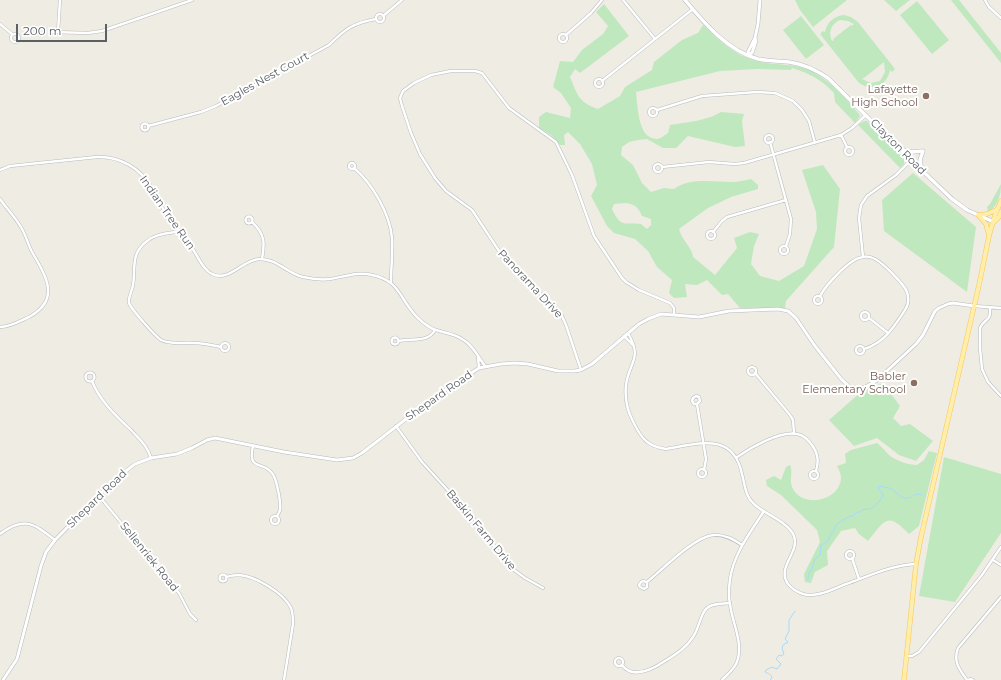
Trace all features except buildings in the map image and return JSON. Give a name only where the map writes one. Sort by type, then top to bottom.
[{"type":"main road","name":"Clayton Road","points":[[685,0],[729,44],[739,51],[764,60],[795,63],[813,69],[828,78],[899,149],[957,203],[994,222]]},
{"type":"main road","points":[[899,149],[912,152],[923,151],[920,160],[922,171]]},
{"type":"main road","points":[[904,680],[916,564],[923,524],[990,236],[994,222],[999,217],[1001,201]]},
{"type":"main road","points":[[978,215],[999,211]]},
{"type":"main road","points":[[978,215],[986,224],[990,236]]},
{"type":"street","points":[[58,32],[60,0]]},
{"type":"street","points":[[53,32],[88,33],[102,31],[192,0]]},
{"type":"street","name":"Eagles Nest Court","points":[[148,126],[201,112],[216,106],[329,45],[350,26],[363,21],[376,19],[378,22],[382,21],[384,18],[383,16],[402,0]]},
{"type":"street","points":[[566,35],[586,18],[602,0]]},
{"type":"street","points":[[623,0],[655,39]]},
{"type":"street","points":[[749,55],[752,53],[756,41],[755,38],[760,0]]},
{"type":"street","points":[[985,0],[989,7],[1001,18]]},
{"type":"street","points":[[602,81],[693,9]]},
{"type":"street","name":"Eagles Nest Court","points":[[376,19],[379,14],[383,16]]},
{"type":"street","points":[[0,24],[12,34]]},
{"type":"street","name":"Panorama Drive","points":[[581,370],[571,338],[561,314],[503,257],[472,210],[446,191],[427,167],[411,134],[400,98],[401,94],[407,88],[419,80],[451,71],[475,70],[482,72],[509,108],[556,142],[572,175],[594,236],[622,278],[639,290],[670,303],[674,308],[674,314]]},
{"type":"street","points":[[657,110],[702,96],[757,92],[775,93],[793,101],[802,110],[810,124],[815,143]]},
{"type":"street","points":[[662,167],[709,162],[740,164],[841,135],[852,128],[866,115]]},
{"type":"street","points":[[841,135],[847,147]]},
{"type":"street","points":[[770,142],[786,200],[791,225],[786,246]]},
{"type":"street","name":"Indian Tree Run","points":[[0,170],[10,166],[106,156],[119,160],[136,169],[145,177],[166,214],[193,248],[204,267],[214,275],[222,276],[229,274],[248,262],[262,259]]},
{"type":"street","points":[[863,256],[859,218],[861,205],[868,196],[896,175],[911,160]]},
{"type":"street","points":[[354,168],[374,192],[383,207],[388,221],[392,238],[391,282]]},
{"type":"street","points":[[0,199],[22,230],[48,283],[46,300],[40,309],[34,314],[8,326],[0,327]]},
{"type":"street","points":[[713,232],[727,217],[786,200]]},
{"type":"street","points":[[252,222],[259,229],[264,239],[265,246],[262,259],[274,263],[293,274],[309,278],[328,279],[365,274],[373,275],[391,282],[417,317],[435,330],[462,338],[474,349],[485,366]]},
{"type":"street","points":[[179,231],[154,236],[139,250],[134,260],[133,284],[129,298],[130,304],[146,325],[161,340],[221,347]]},
{"type":"street","points":[[820,296],[825,288],[850,263],[856,258],[863,256],[877,260],[904,286],[908,294],[907,308],[888,333],[878,343],[864,349]]},
{"type":"street","points":[[581,370],[592,364],[639,324],[661,314],[699,317],[734,310],[778,309],[788,311],[796,318],[815,346],[842,380],[850,387],[865,387],[876,381],[916,344],[925,332],[935,311],[939,308],[953,303],[1001,308]]},
{"type":"street","points":[[990,308],[989,319],[982,324],[980,328],[981,364],[986,378],[1001,396]]},
{"type":"street","points":[[869,318],[888,333]]},
{"type":"street","points":[[399,341],[428,338],[435,330]]},
{"type":"street","points":[[628,333],[633,342],[636,355],[627,381],[626,401],[630,416],[641,435],[653,446],[666,449],[703,443],[713,443],[725,446],[737,457],[740,463],[748,497],[753,504],[790,529],[794,536],[795,547],[787,562],[784,572],[787,582],[794,590],[806,594],[819,594],[899,566],[916,564]]},
{"type":"street","points":[[624,336],[633,345]]},
{"type":"street","points":[[478,357],[479,368]]},
{"type":"street","name":"Shepard Road","points":[[3,680],[17,658],[40,566],[46,552],[55,540],[127,469],[142,460],[177,454],[207,440],[215,438],[253,446],[337,460],[345,460],[362,453],[455,383],[479,368],[515,363],[528,364],[558,371],[581,370]]},
{"type":"street","points":[[755,374],[790,415],[793,420],[794,433]]},
{"type":"street","points":[[92,381],[96,391],[148,449],[150,458]]},
{"type":"street","points":[[697,404],[706,459],[704,470]]},
{"type":"street","name":"Baskin Farm Drive","points":[[396,426],[422,462],[474,519],[510,567],[525,578],[543,588]]},
{"type":"street","points":[[737,457],[762,442],[794,433],[806,438],[815,450],[818,460],[816,471]]},
{"type":"street","points":[[253,446],[251,455],[253,460],[257,465],[268,469],[274,475],[280,506],[277,516]]},
{"type":"street","name":"Sellenriek Road","points":[[99,496],[179,593],[190,614],[196,620]]},
{"type":"street","points":[[722,680],[734,668],[739,653],[738,639],[729,603],[730,579],[736,556],[764,511]]},
{"type":"street","points":[[0,534],[14,525],[27,523],[35,526],[55,540]]},
{"type":"street","points":[[647,582],[694,543],[703,538],[713,535],[724,536],[742,545]]},
{"type":"street","points":[[906,656],[912,656],[919,652],[982,576],[1001,547]]},
{"type":"street","points":[[852,558],[859,580]]},
{"type":"street","points":[[993,560],[1001,565]]},
{"type":"street","points":[[226,577],[239,575],[268,586],[290,606],[293,624],[284,680]]},
{"type":"street","points":[[973,680],[967,680],[957,665],[957,652],[961,645],[1001,597]]},
{"type":"street","points":[[622,665],[631,673],[644,673],[650,671],[678,653],[689,643],[698,630],[705,610],[709,606],[729,603]]},
{"type":"green space","points":[[795,0],[847,0],[813,27],[800,10]]},
{"type":"green space","points":[[884,0],[910,0],[896,11]]},
{"type":"green space","points":[[951,0],[959,0],[1001,53],[1001,63]]},
{"type":"green space","points":[[917,1],[949,40],[932,54],[900,15]]},
{"type":"green space","points":[[604,4],[629,36],[580,73],[575,69],[570,77],[580,97],[592,107],[598,109],[620,96],[625,87],[652,70],[654,62],[682,40],[698,33],[703,25],[732,50],[748,58],[767,63],[797,66],[813,72],[835,88],[859,114],[860,116],[855,123],[835,102],[834,93],[825,84],[804,72],[792,68],[791,70],[758,69],[720,71],[636,92],[638,113],[642,128],[650,138],[661,138],[668,133],[670,125],[696,121],[711,117],[721,112],[744,114],[742,121],[745,146],[735,147],[688,136],[676,148],[663,148],[647,139],[629,142],[622,147],[621,155],[633,165],[642,183],[651,192],[664,188],[674,189],[687,183],[702,181],[734,182],[751,179],[758,185],[758,189],[731,197],[708,208],[679,229],[682,237],[691,250],[693,257],[715,275],[737,248],[734,238],[750,232],[759,234],[754,246],[751,264],[760,276],[779,281],[804,266],[817,229],[816,212],[802,170],[823,165],[840,189],[834,247],[786,301],[785,308],[740,308],[728,294],[722,295],[707,280],[697,285],[685,284],[687,297],[674,298],[669,293],[672,280],[657,267],[648,251],[635,239],[614,233],[607,226],[591,196],[597,185],[592,164],[580,144],[568,132],[564,135],[565,145],[560,145],[551,135],[539,128],[539,117],[546,112],[570,118],[571,108],[561,93],[553,87],[560,61],[573,62],[582,50],[603,34],[608,26],[596,12]],"holes":[[[628,203],[636,206],[642,216],[651,219],[651,225],[647,229],[641,224],[620,222],[612,209],[614,204]]]},
{"type":"green space","points":[[844,15],[851,17],[858,22],[895,69],[892,72],[890,70],[886,80],[882,84],[869,87],[859,83],[820,34],[823,31],[825,32],[827,25],[834,18]],"holes":[[[840,20],[848,21],[854,24],[832,41],[830,31],[832,26]],[[884,62],[885,72],[880,81],[871,83],[862,79]]]},
{"type":"green space","points":[[801,16],[824,45],[806,59],[783,30]]},
{"type":"green space","points":[[864,121],[867,121],[904,159],[904,164],[900,168],[858,125]]},
{"type":"green space","points":[[913,173],[976,227],[967,292],[884,231],[882,200]]},
{"type":"green space","points":[[1001,184],[998,200],[994,207],[988,212],[987,207]]},
{"type":"green space","points":[[883,383],[900,406],[893,418],[901,426],[910,424],[933,441],[916,461],[899,455],[877,438],[854,446],[829,420],[861,392]]},
{"type":"green space","points":[[877,443],[892,457],[910,464],[917,465],[924,460],[929,451],[937,453],[919,526],[909,534],[896,522],[887,521],[878,528],[868,541],[859,534],[855,528],[841,531],[827,551],[828,565],[815,572],[811,583],[805,582],[804,574],[820,542],[817,530],[781,495],[767,486],[766,480],[774,476],[781,480],[786,467],[790,465],[791,484],[795,492],[808,500],[822,499],[829,496],[839,485],[841,476],[837,466],[846,463],[845,454],[851,450]]},
{"type":"green space","points":[[944,457],[1001,474],[1001,533],[955,602],[919,596]]},
{"type":"waterway","points":[[808,579],[814,560],[820,555],[821,545],[827,542],[837,524],[857,512],[870,509],[876,505],[882,498],[883,494],[878,488],[879,486],[892,489],[899,496],[904,498],[911,497]]},
{"type":"waterway","points":[[913,496],[916,494],[922,495]]},
{"type":"waterway","points":[[770,680],[772,678],[770,674],[765,672],[772,667],[777,669],[781,664],[776,659],[779,655],[781,656],[784,654],[782,648],[783,645],[788,642],[785,639],[789,631],[789,620],[795,611]]},
{"type":"place","name":"Lafayette High School","points":[[926,96]]},
{"type":"place","name":"Babler Elementary School","points":[[914,383]]}]
